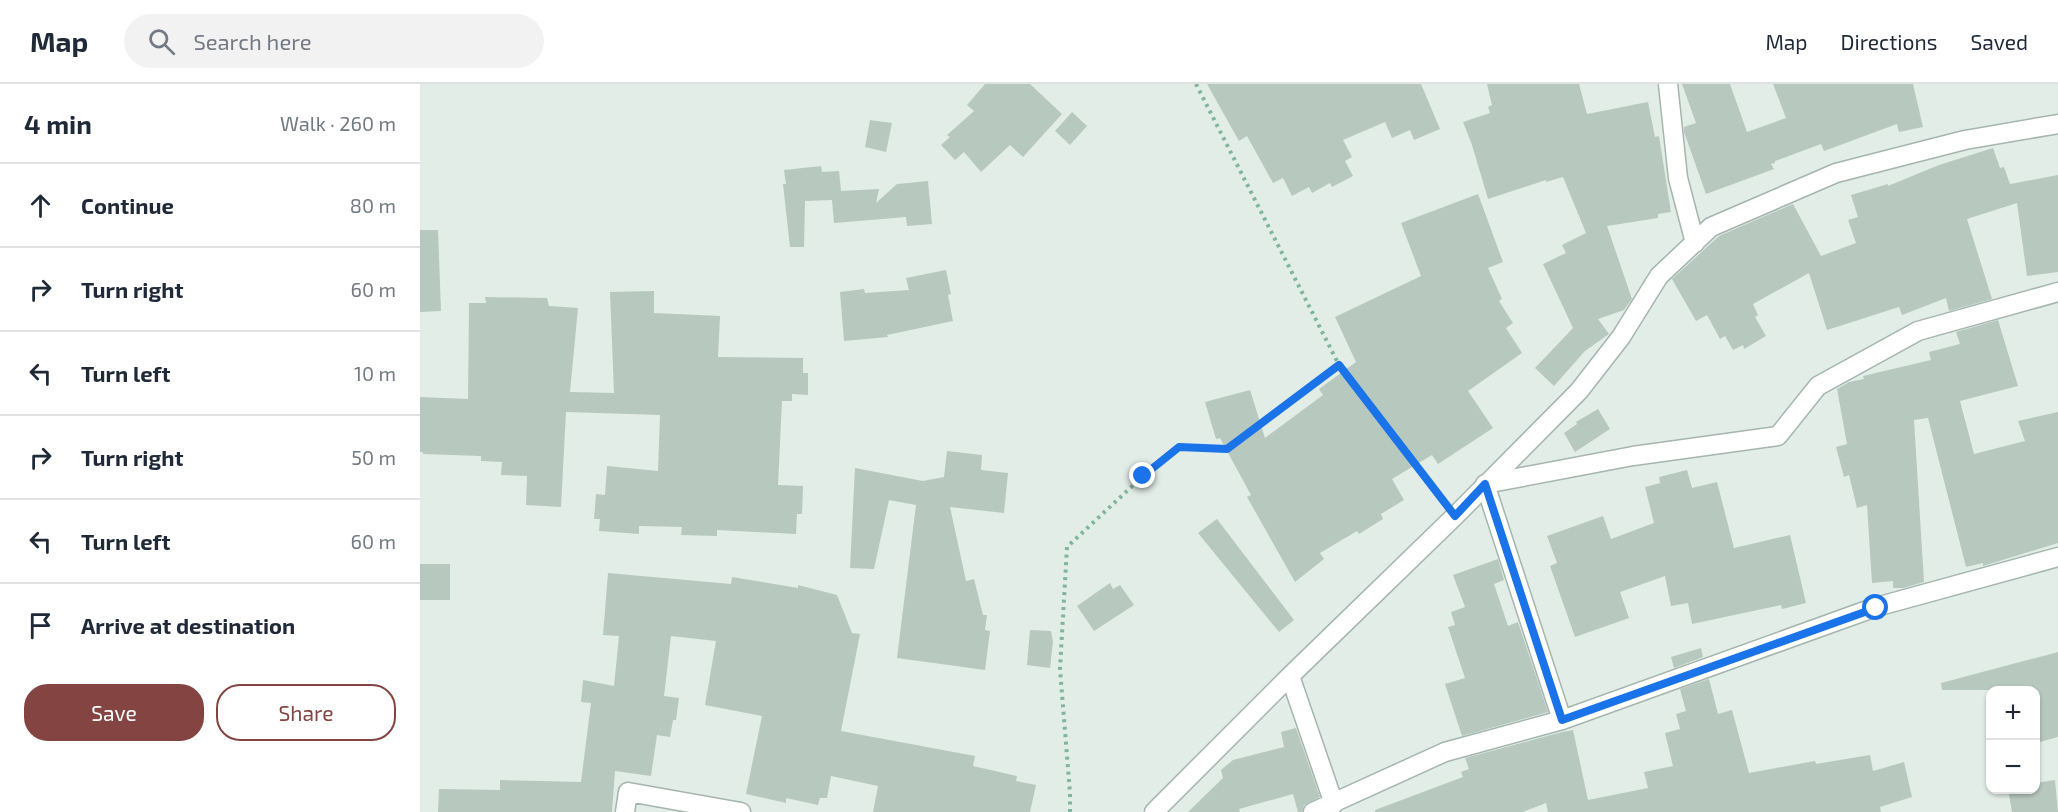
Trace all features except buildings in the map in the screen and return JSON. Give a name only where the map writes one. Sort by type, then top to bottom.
[{"type":"street","points":[[1668,84],[1678,178],[1695,243]]},
{"type":"street","points":[[1154,812],[1579,391],[1621,337],[1659,276],[1711,227],[1836,173],[1965,140],[2058,124]]},
{"type":"street","points":[[1485,484],[1633,456],[1778,436],[1818,386],[1918,331],[2058,292]]},
{"type":"street","points":[[1485,484],[1562,720]]},
{"type":"street","points":[[1313,812],[1445,752],[1562,720],[1876,608],[2058,557]]},
{"type":"street","points":[[1290,676],[1334,804]]},
{"type":"street","points":[[625,812],[628,792],[741,812]]},
{"type":"path","points":[[1196,84],[1339,365],[1455,516]]},
{"type":"path","points":[[1070,812],[1060,669],[1067,547],[1143,476],[1179,447],[1227,449],[1339,365]]},
{"type":"route","points":[[1143,476],[1179,447],[1227,449],[1339,365],[1455,516],[1485,484],[1562,720],[1876,608]]}]
